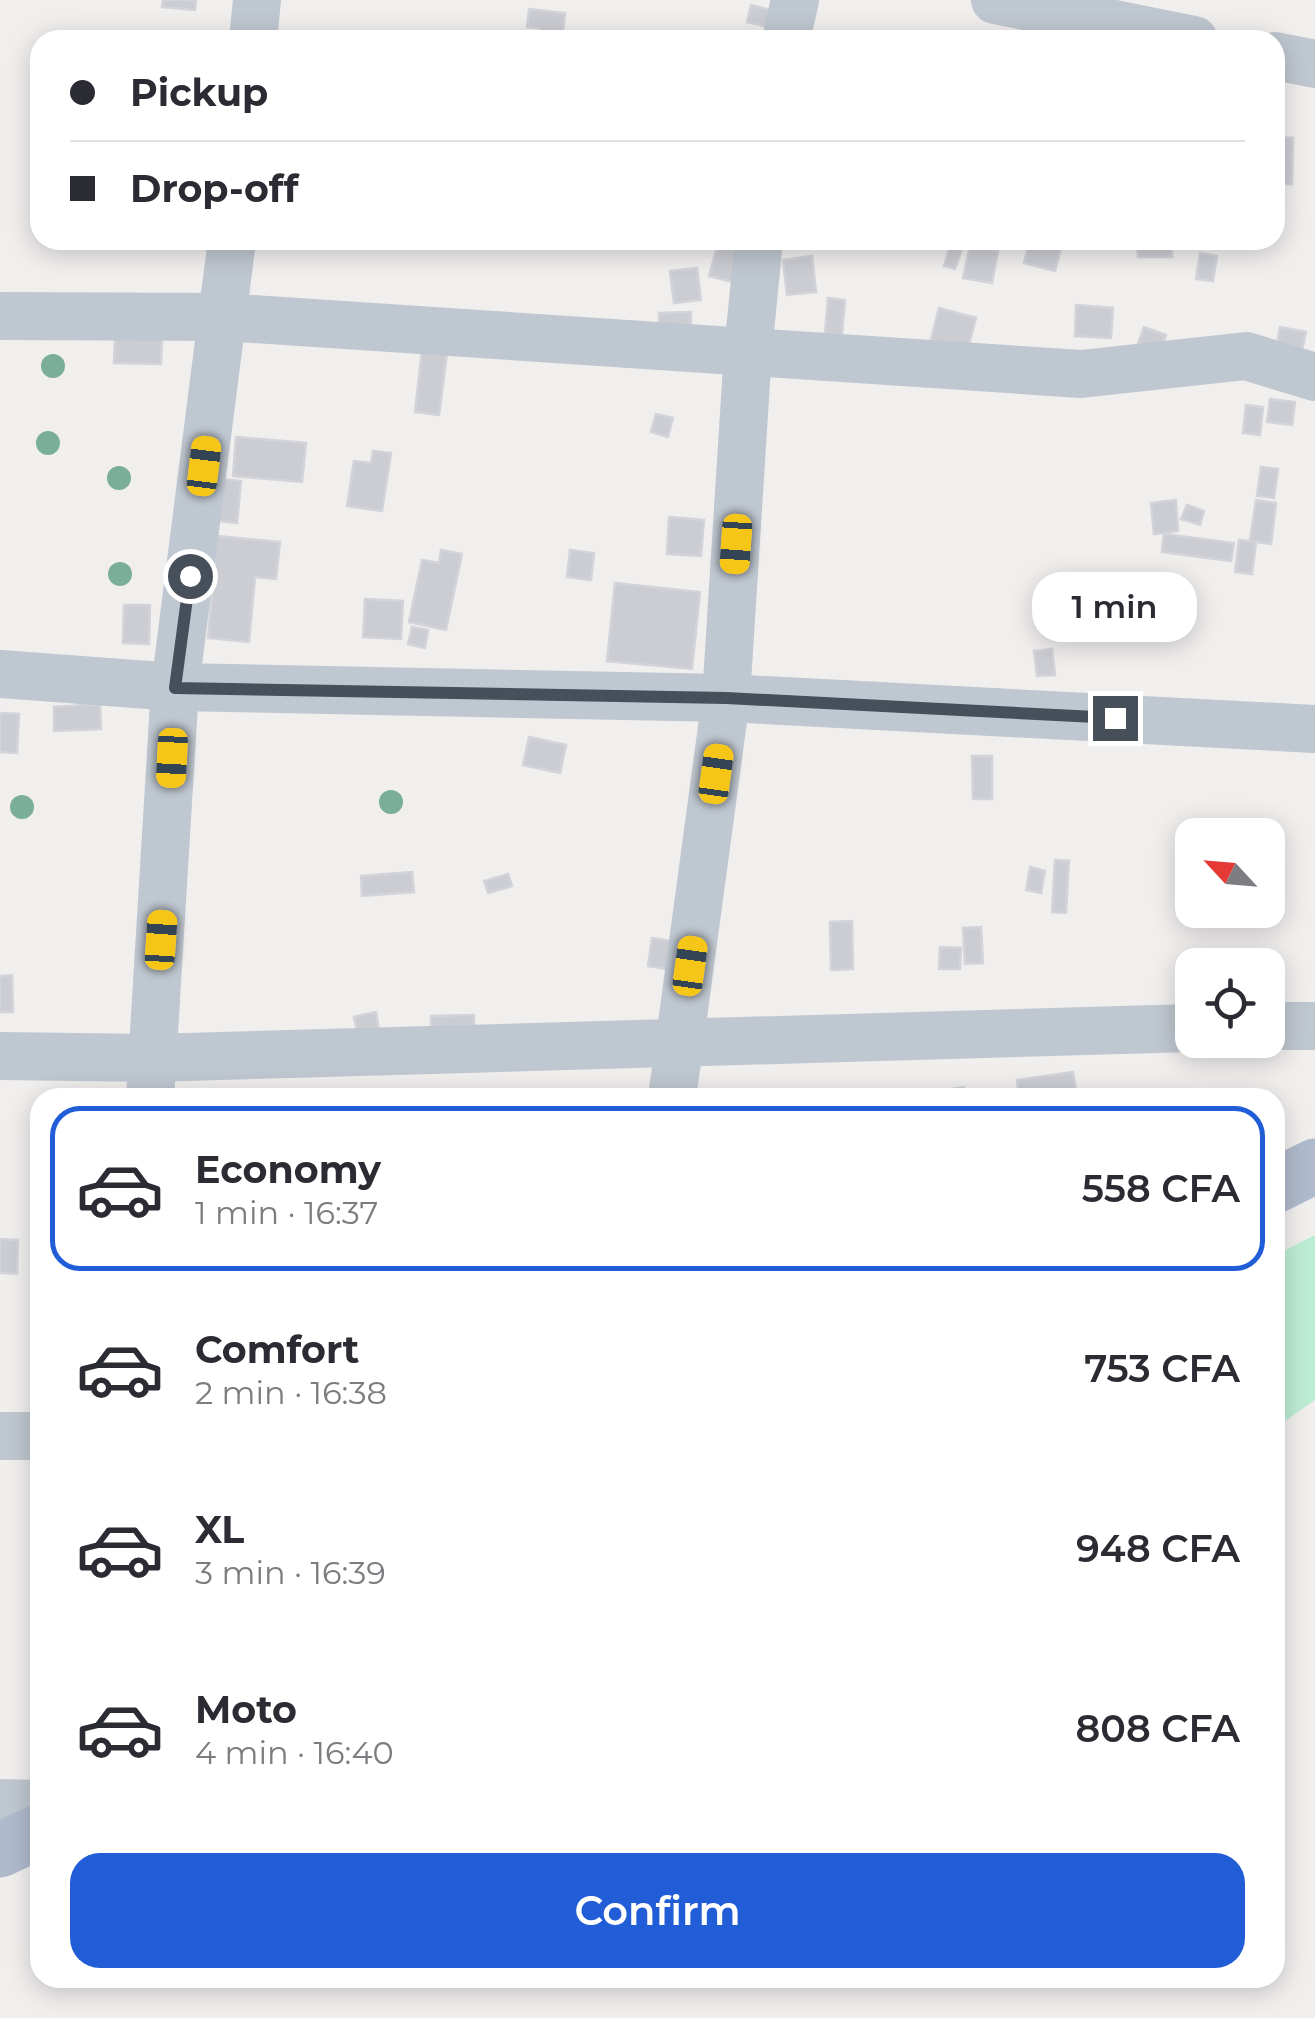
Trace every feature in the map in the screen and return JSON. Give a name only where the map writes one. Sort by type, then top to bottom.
[{"type":"main road","points":[[1285,1181],[1315,1166]]},
{"type":"main road","points":[[0,1850],[30,1836]]},
{"type":"street","points":[[254,30],[257,0]]},
{"type":"street","points":[[788,30],[796,0]]},
{"type":"street","points":[[995,0],[1144,30]]},
{"type":"street","points":[[1285,58],[1315,64]]},
{"type":"street","points":[[151,1078],[175,688],[231,250]]},
{"type":"street","points":[[673,1088],[726,698],[758,250]]},
{"type":"street","points":[[0,316],[223,318],[1080,374],[1246,356],[1315,377]]},
{"type":"street","points":[[0,674],[175,688],[726,698],[1315,729]]},
{"type":"street","points":[[1285,1026],[1315,1026]]},
{"type":"street","points":[[0,1056],[151,1078],[680,1043],[1175,1028]]},
{"type":"street","points":[[0,1436],[30,1436]]},
{"type":"street","points":[[0,1803],[30,1804]]},
{"type":"green space","points":[[1315,1235],[1315,1400],[1285,1421],[1285,1250]]},
{"type":"building","points":[[163,0],[196,0],[195,10],[162,7]]},
{"type":"building","points":[[751,5],[771,10],[767,27],[747,22]]},
{"type":"building","points":[[529,9],[565,13],[563,30],[527,27]]},
{"type":"building","points":[[1285,138],[1293,138],[1292,184],[1285,184]]},
{"type":"building","points":[[716,250],[741,250],[733,282],[709,276]]},
{"type":"building","points":[[949,250],[962,250],[955,269],[944,266]]},
{"type":"building","points":[[969,250],[998,251],[992,283],[963,278]]},
{"type":"building","points":[[1027,250],[1060,250],[1055,271],[1024,263]]},
{"type":"building","points":[[1138,250],[1172,250],[1172,257],[1138,257]]},
{"type":"building","points":[[1200,253],[1217,256],[1213,281],[1196,279]]},
{"type":"building","points":[[812,256],[816,292],[787,295],[783,260]]},
{"type":"building","points":[[697,268],[701,300],[674,303],[670,271]]},
{"type":"building","points":[[828,298],[845,300],[842,335],[825,333]]},
{"type":"building","points":[[1076,305],[1113,308],[1111,338],[1075,336]]},
{"type":"building","points":[[939,308],[976,318],[967,352],[930,343]]},
{"type":"building","points":[[691,312],[691,329],[659,330],[659,313]]},
{"type":"building","points":[[1144,327],[1166,335],[1159,356],[1136,349]]},
{"type":"building","points":[[1280,327],[1306,332],[1301,355],[1276,350]]},
{"type":"building","points":[[115,338],[162,339],[161,364],[114,363]]},
{"type":"building","points":[[422,350],[447,353],[439,415],[415,412]]},
{"type":"building","points":[[1270,399],[1295,402],[1292,425],[1267,422]]},
{"type":"building","points":[[1246,405],[1263,407],[1260,435],[1243,433]]},
{"type":"building","points":[[656,414],[673,418],[668,437],[651,432]]},
{"type":"building","points":[[236,437],[306,443],[302,482],[233,476]]},
{"type":"building","points":[[373,451],[391,453],[382,511],[347,506],[354,461],[371,463]]},
{"type":"building","points":[[1261,467],[1278,469],[1274,498],[1257,496]]},
{"type":"building","points":[[223,479],[241,481],[237,523],[219,521]]},
{"type":"building","points":[[1176,500],[1178,531],[1154,534],[1151,503]]},
{"type":"building","points":[[1256,500],[1276,503],[1271,544],[1250,541]]},
{"type":"building","points":[[1187,505],[1204,511],[1200,525],[1181,519]]},
{"type":"building","points":[[669,517],[704,520],[701,556],[667,554]]},
{"type":"building","points":[[1164,534],[1234,543],[1231,561],[1162,552]]},
{"type":"building","points":[[217,536],[280,542],[276,579],[255,577],[249,642],[208,638]]},
{"type":"building","points":[[1239,540],[1256,542],[1252,574],[1235,572]]},
{"type":"building","points":[[441,550],[462,554],[446,630],[409,622],[422,560],[439,563]]},
{"type":"building","points":[[570,550],[594,553],[591,580],[567,577]]},
{"type":"building","points":[[615,583],[700,592],[692,669],[607,661]]},
{"type":"building","points":[[365,599],[403,601],[401,639],[363,637]]},
{"type":"building","points":[[124,605],[150,605],[149,644],[123,643]]},
{"type":"building","points":[[412,627],[428,630],[425,648],[408,644]]},
{"type":"building","points":[[1052,649],[1055,675],[1037,676],[1034,651]]},
{"type":"building","points":[[100,704],[101,729],[54,731],[54,707]]},
{"type":"building","points":[[0,713],[19,714],[17,753],[0,752]]},
{"type":"building","points":[[529,737],[566,745],[560,773],[523,765]]},
{"type":"building","points":[[972,756],[992,756],[992,799],[973,799]]},
{"type":"building","points":[[1055,860],[1069,861],[1066,913],[1052,912]]},
{"type":"building","points":[[1030,867],[1045,871],[1041,893],[1026,890]]},
{"type":"building","points":[[412,872],[414,892],[362,896],[361,876]]},
{"type":"building","points":[[508,874],[512,886],[488,893],[484,881]]},
{"type":"building","points":[[852,921],[853,969],[831,970],[830,922]]},
{"type":"building","points":[[981,927],[983,963],[965,964],[963,928]]},
{"type":"building","points":[[652,938],[670,941],[667,969],[648,966]]},
{"type":"building","points":[[940,947],[961,948],[960,969],[939,969]]},
{"type":"building","points":[[12,975],[13,1012],[0,1012],[0,976]]},
{"type":"building","points":[[376,1012],[379,1031],[358,1035],[354,1017]]},
{"type":"building","points":[[474,1015],[474,1034],[431,1035],[431,1016]]},
{"type":"building","points":[[1073,1072],[1076,1088],[1018,1088],[1017,1080]]},
{"type":"building","points":[[0,1239],[18,1240],[17,1274],[0,1273]]},
{"type":"route","points":[[190,576],[175,688],[726,698],[1115,718]]}]
